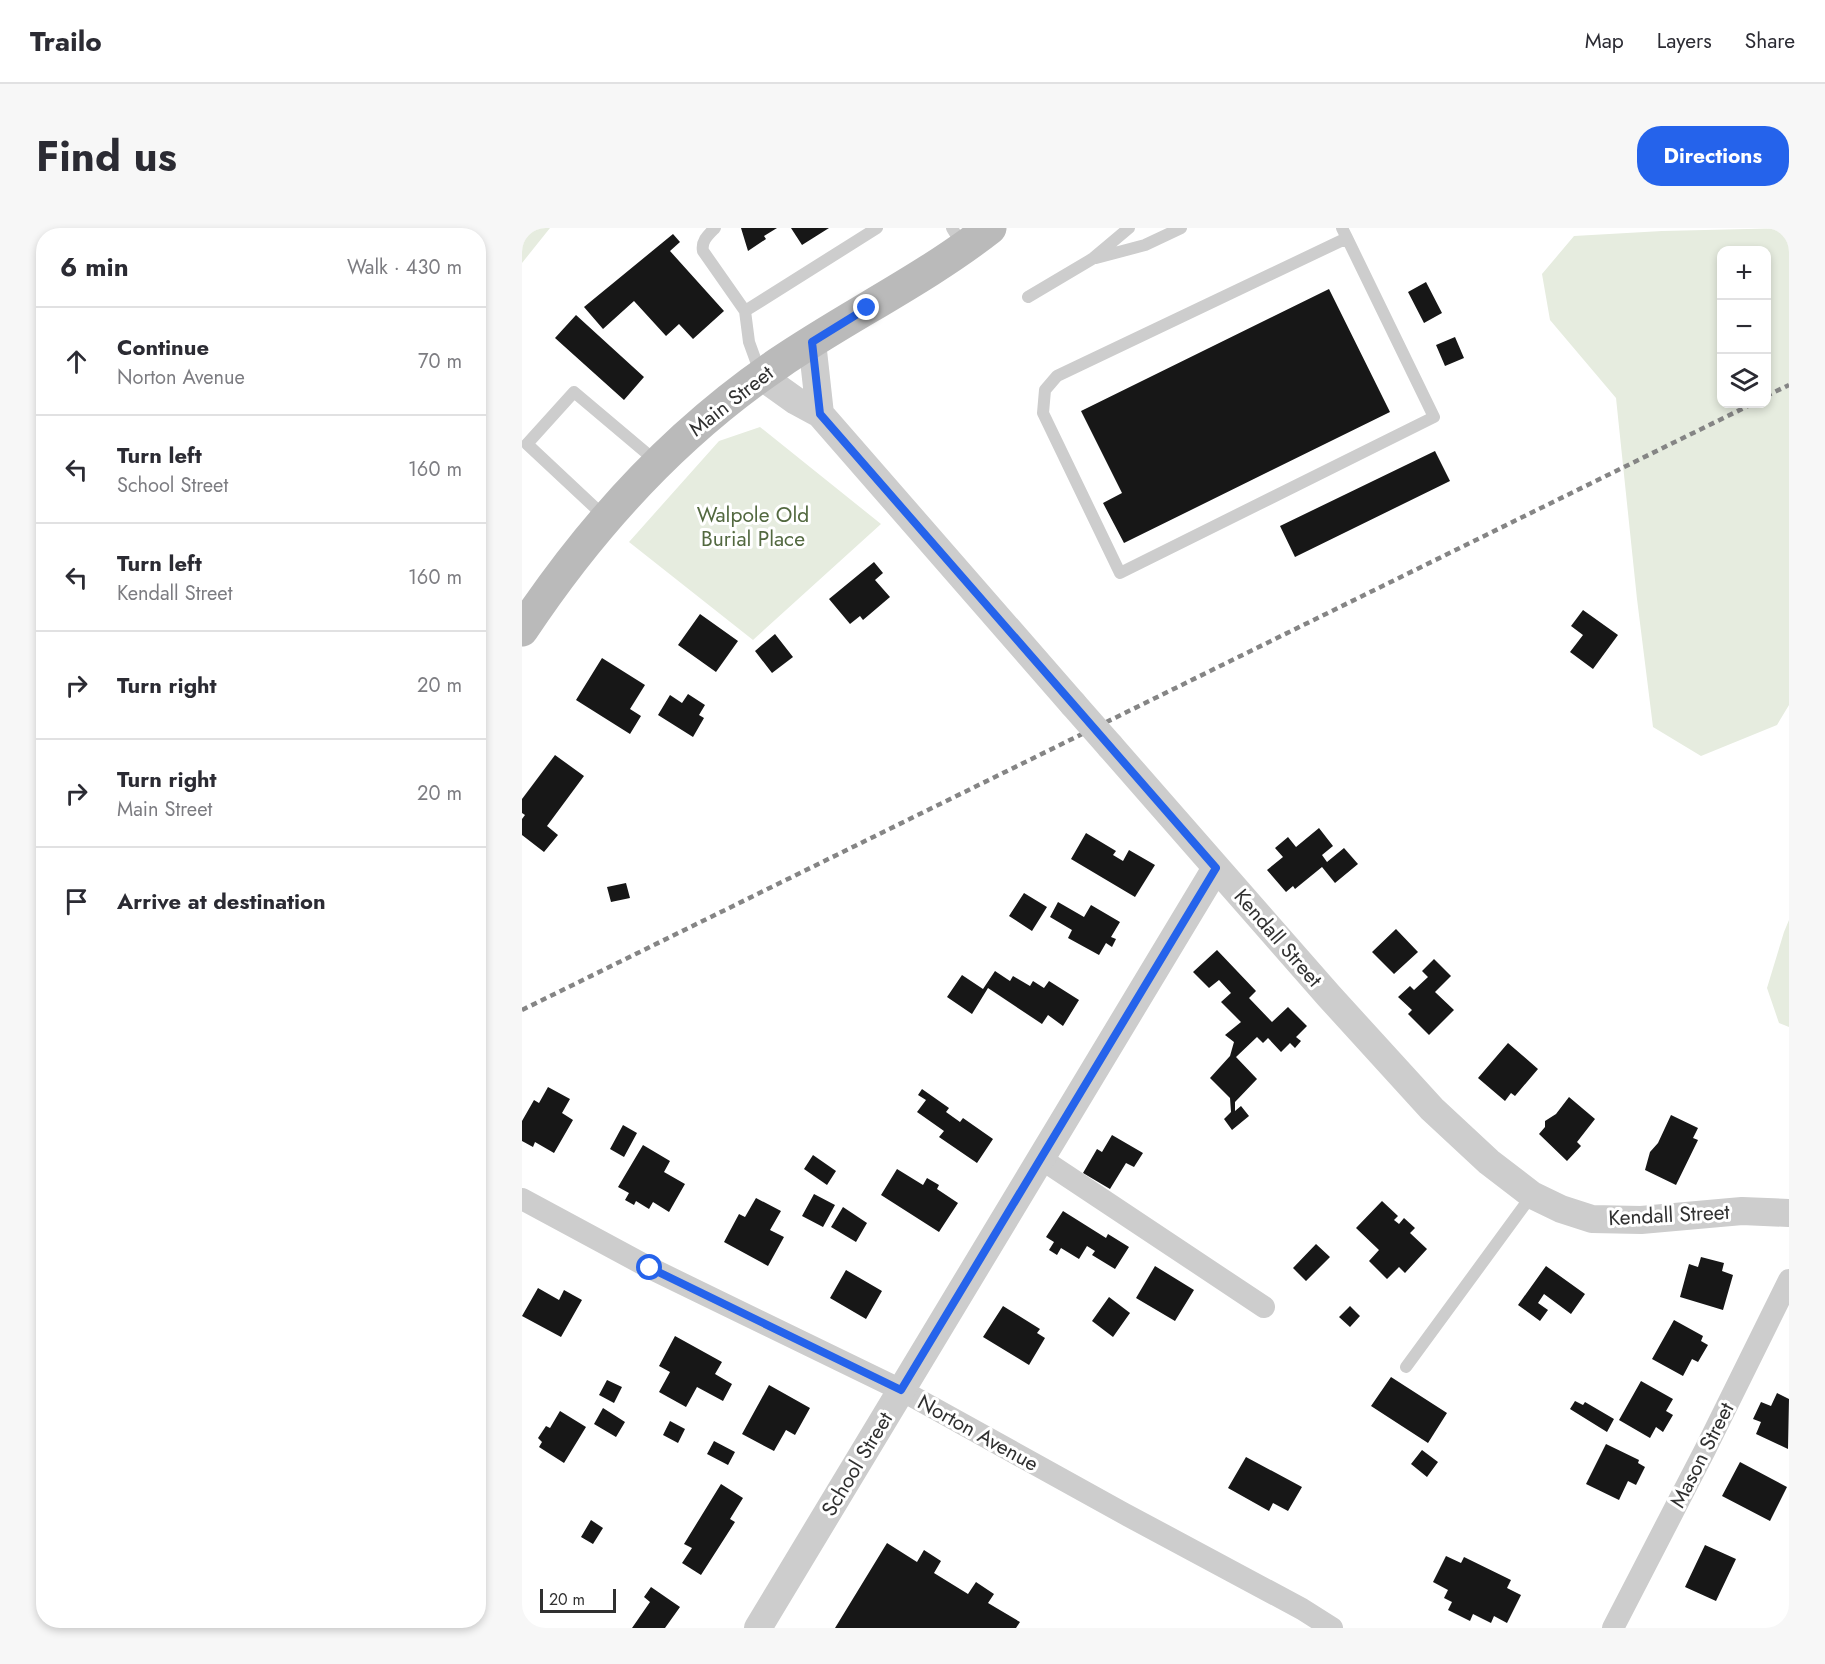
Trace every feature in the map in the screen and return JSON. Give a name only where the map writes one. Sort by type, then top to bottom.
[{"type":"main road","name":"Main Street","points":[[522,630],[606,518],[633,487],[706,418],[761,376],[812,342],[917,278],[958,237],[990,228]]},
{"type":"street","points":[[812,342],[820,414]]},
{"type":"street","points":[[761,376],[796,401],[820,414]]},
{"type":"street","name":"Kendall Street","points":[[820,414],[1329,996],[1432,1109],[1489,1162],[1532,1195],[1561,1209],[1592,1219],[1641,1220],[1742,1211],[1789,1213]]},
{"type":"street","name":"School Street","points":[[758,1628],[1216,868]]},
{"type":"street","points":[[1040,1158],[1264,1307]]},
{"type":"street","name":"Norton Avenue","points":[[522,1199],[650,1268],[901,1390],[1302,1609],[1332,1628]]},
{"type":"street","name":"Mason Street","points":[[1613,1628],[1789,1280]]},
{"type":"lane","points":[[715,228],[704,240],[703,251],[745,311],[749,342],[761,376]]},
{"type":"lane","points":[[745,311],[877,228]]},
{"type":"lane","points":[[1028,297],[1092,260],[1130,228]]},
{"type":"lane","points":[[1092,260],[1145,245],[1181,228]]},
{"type":"lane","points":[[1344,233],[1434,417],[1120,573],[1043,412],[1045,390],[1057,376],[1344,233]]},
{"type":"lane","points":[[606,518],[527,444],[574,392],[658,463]]},
{"type":"lane","points":[[1406,1367],[1532,1195]]},
{"type":"green space","points":[[522,228],[550,228],[522,263]]},
{"type":"green space","points":[[1789,228],[1789,705],[1777,725],[1701,756],[1653,727],[1616,398],[1550,320],[1542,274],[1574,236]]},
{"type":"green space","name":"Walpole Old Burial Place","points":[[760,427],[881,524],[753,640],[629,542],[719,441]]},
{"type":"green space","points":[[1789,920],[1789,1027],[1779,1023],[1767,988]]},
{"type":"building","points":[[741,228],[777,228],[764,236],[766,239],[748,251]]},
{"type":"building","points":[[791,228],[829,228],[802,245]]},
{"type":"building","points":[[673,234],[680,242],[670,251],[724,311],[693,339],[679,324],[666,336],[634,301],[603,329],[584,307]]},
{"type":"building","points":[[1426,282],[1442,313],[1424,323],[1408,292]]},
{"type":"building","points":[[1329,289],[1390,412],[1124,543],[1103,503],[1122,493],[1081,411]]},
{"type":"building","points":[[576,315],[644,377],[624,400],[555,338]]},
{"type":"building","points":[[1455,337],[1464,358],[1445,366],[1436,345]]},
{"type":"building","points":[[1435,451],[1450,481],[1295,557],[1280,526]]},
{"type":"building","points":[[874,562],[883,573],[875,580],[890,597],[863,620],[860,616],[850,624],[829,599]]},
{"type":"building","points":[[1583,610],[1618,635],[1593,669],[1570,652],[1583,635],[1571,626]]},
{"type":"building","points":[[700,614],[738,641],[716,672],[678,645]]},
{"type":"building","points":[[775,634],[793,657],[772,673],[755,651]]},
{"type":"building","points":[[602,658],[645,685],[630,709],[641,716],[630,734],[576,700]]},
{"type":"building","points":[[688,694],[705,705],[699,715],[704,718],[693,737],[658,715],[670,695],[682,703]]},
{"type":"building","points":[[555,755],[584,776],[547,826],[558,835],[544,852],[522,835],[522,819],[525,815],[522,813],[522,799]]},
{"type":"building","points":[[1319,828],[1333,846],[1322,855],[1327,862],[1344,848],[1358,864],[1335,883],[1322,867],[1295,889],[1293,886],[1286,892],[1267,870],[1283,857],[1275,848],[1288,837],[1296,847]]},
{"type":"building","points":[[1086,833],[1116,851],[1113,855],[1123,861],[1129,850],[1155,865],[1135,897],[1071,859]]},
{"type":"building","points":[[626,883],[630,898],[611,902],[607,887]]},
{"type":"building","points":[[1024,893],[1047,907],[1032,931],[1009,916]]},
{"type":"building","points":[[1058,902],[1084,917],[1091,905],[1120,922],[1111,937],[1116,939],[1112,947],[1106,943],[1099,955],[1068,938],[1072,930],[1050,917]]},
{"type":"building","points":[[1396,929],[1418,952],[1394,974],[1372,952]]},
{"type":"building","points":[[1217,950],[1256,991],[1249,998],[1272,1022],[1288,1007],[1307,1026],[1296,1037],[1301,1041],[1295,1048],[1290,1043],[1281,1052],[1268,1038],[1263,1043],[1257,1037],[1236,1057],[1257,1079],[1235,1102],[1235,1111],[1241,1106],[1249,1116],[1232,1130],[1224,1119],[1231,1112],[1230,1098],[1210,1078],[1230,1056],[1234,1042],[1225,1035],[1241,1022],[1221,1002],[1231,993],[1219,980],[1209,988],[1193,972]]},
{"type":"building","points":[[1434,959],[1451,976],[1435,992],[1454,1010],[1429,1035],[1408,1014],[1412,1010],[1398,997],[1410,986],[1414,990],[1428,977],[1422,971]]},
{"type":"building","points":[[995,971],[1010,981],[1013,976],[1030,986],[1033,981],[1044,988],[1049,981],[1079,1000],[1063,1026],[1048,1015],[1042,1024],[988,988],[972,1014],[947,997],[962,975],[983,989]]},
{"type":"building","points":[[1508,1043],[1538,1069],[1515,1096],[1511,1093],[1505,1101],[1478,1078]]},
{"type":"building","points":[[548,1087],[570,1099],[562,1113],[573,1120],[554,1153],[535,1142],[533,1147],[522,1141],[522,1121],[534,1100],[539,1103]]},
{"type":"building","points":[[922,1089],[949,1108],[946,1112],[960,1122],[963,1118],[993,1139],[977,1163],[939,1137],[944,1131],[917,1112],[926,1100],[918,1095]]},
{"type":"building","points":[[1569,1097],[1595,1119],[1577,1142],[1581,1146],[1567,1161],[1539,1134],[1545,1127],[1545,1121],[1556,1114]]},
{"type":"building","points":[[1671,1115],[1698,1128],[1693,1138],[1698,1140],[1676,1185],[1645,1170],[1650,1152],[1658,1143]]},
{"type":"building","points":[[623,1125],[637,1133],[624,1157],[610,1149]]},
{"type":"building","points":[[1112,1135],[1143,1153],[1134,1167],[1126,1163],[1110,1189],[1083,1173],[1097,1149],[1102,1152]]},
{"type":"building","points":[[643,1145],[670,1161],[664,1172],[685,1184],[669,1212],[653,1202],[649,1209],[636,1201],[634,1205],[625,1200],[629,1193],[618,1187]]},
{"type":"building","points":[[813,1155],[836,1171],[827,1185],[804,1169]]},
{"type":"building","points":[[897,1169],[923,1185],[927,1178],[939,1185],[937,1189],[958,1203],[939,1232],[881,1195]]},
{"type":"building","points":[[814,1194],[835,1205],[823,1227],[802,1216]]},
{"type":"building","points":[[756,1198],[781,1211],[770,1230],[784,1237],[768,1266],[724,1242],[739,1214],[745,1217]]},
{"type":"building","points":[[1382,1201],[1398,1216],[1394,1220],[1399,1224],[1404,1218],[1415,1228],[1410,1233],[1427,1249],[1405,1273],[1399,1267],[1387,1279],[1369,1261],[1379,1250],[1356,1228]]},
{"type":"building","points":[[843,1207],[867,1223],[856,1242],[831,1227]]},
{"type":"building","points":[[1063,1211],[1106,1238],[1108,1234],[1129,1247],[1115,1269],[1092,1255],[1095,1251],[1087,1246],[1079,1259],[1061,1248],[1057,1255],[1049,1250],[1054,1242],[1046,1237]]},
{"type":"building","points":[[1316,1244],[1330,1257],[1306,1281],[1293,1268]]},
{"type":"building","points":[[1701,1257],[1724,1263],[1722,1271],[1733,1275],[1723,1310],[1680,1297],[1689,1264],[1698,1267]]},
{"type":"building","points":[[1155,1266],[1194,1290],[1175,1321],[1136,1298]]},
{"type":"building","points":[[1546,1266],[1585,1294],[1571,1314],[1544,1294],[1538,1303],[1548,1310],[1540,1321],[1518,1305]]},
{"type":"building","points":[[846,1270],[882,1291],[866,1319],[830,1298]]},
{"type":"building","points":[[538,1288],[559,1300],[564,1290],[582,1300],[561,1337],[522,1316]]},
{"type":"building","points":[[1109,1297],[1130,1313],[1113,1337],[1092,1321]]},
{"type":"building","points":[[1003,1306],[1040,1329],[1037,1333],[1045,1338],[1029,1365],[983,1337]]},
{"type":"building","points":[[1350,1306],[1360,1316],[1350,1327],[1339,1317]]},
{"type":"building","points":[[1674,1320],[1703,1336],[1701,1341],[1708,1345],[1698,1362],[1692,1359],[1683,1376],[1652,1359]]},
{"type":"building","points":[[675,1336],[722,1362],[715,1374],[732,1384],[723,1401],[697,1387],[686,1407],[659,1392],[670,1372],[659,1366]]},
{"type":"building","points":[[1391,1377],[1447,1413],[1428,1443],[1371,1406]]},
{"type":"building","points":[[607,1380],[622,1387],[614,1403],[599,1395]]},
{"type":"building","points":[[1641,1381],[1673,1399],[1666,1411],[1673,1415],[1663,1432],[1656,1427],[1650,1438],[1619,1420]]},
{"type":"building","points":[[769,1385],[810,1408],[795,1435],[786,1430],[774,1451],[742,1434]]},
{"type":"building","points":[[1777,1393],[1789,1399],[1788,1449],[1756,1434],[1761,1422],[1753,1419],[1761,1402],[1771,1406]]},
{"type":"building","points":[[1575,1401],[1583,1405],[1585,1402],[1614,1419],[1607,1432],[1570,1409]]},
{"type":"building","points":[[603,1408],[625,1422],[616,1437],[594,1424]]},
{"type":"building","points":[[560,1411],[586,1427],[564,1463],[539,1447],[542,1442],[538,1438],[546,1426],[550,1428]]},
{"type":"building","points":[[670,1421],[685,1429],[678,1443],[663,1435]]},
{"type":"building","points":[[714,1441],[735,1452],[728,1465],[707,1454]]},
{"type":"building","points":[[1606,1444],[1639,1460],[1638,1463],[1645,1467],[1636,1485],[1628,1481],[1619,1500],[1586,1484]]},
{"type":"building","points":[[1422,1450],[1438,1462],[1427,1477],[1411,1464]]},
{"type":"building","points":[[1246,1457],[1302,1487],[1288,1511],[1273,1503],[1269,1511],[1228,1488]]},
{"type":"building","points":[[1740,1462],[1787,1487],[1770,1521],[1722,1496]]},
{"type":"building","points":[[721,1484],[743,1498],[730,1519],[735,1522],[701,1575],[682,1563],[692,1548],[684,1544]]},
{"type":"building","points":[[591,1520],[603,1528],[593,1544],[581,1537]]},
{"type":"building","points":[[887,1543],[917,1562],[924,1550],[941,1561],[934,1573],[968,1594],[976,1582],[994,1594],[988,1603],[1020,1622],[1016,1628],[835,1628]]},
{"type":"building","points":[[1705,1545],[1736,1559],[1716,1601],[1685,1587]]},
{"type":"building","points":[[1446,1556],[1461,1563],[1464,1557],[1511,1580],[1507,1588],[1521,1595],[1507,1623],[1494,1616],[1491,1623],[1473,1614],[1470,1621],[1448,1610],[1452,1602],[1444,1598],[1448,1590],[1433,1582]]},
{"type":"building","points":[[651,1587],[680,1607],[665,1628],[632,1628],[650,1602],[644,1597]]},
{"type":"railway","points":[[1771,394],[1789,385]]},
{"type":"railway","points":[[522,1010],[1744,408]]},
{"type":"route","points":[[650,1268],[901,1390],[1216,868],[820,414],[812,342],[867,308]]}]
